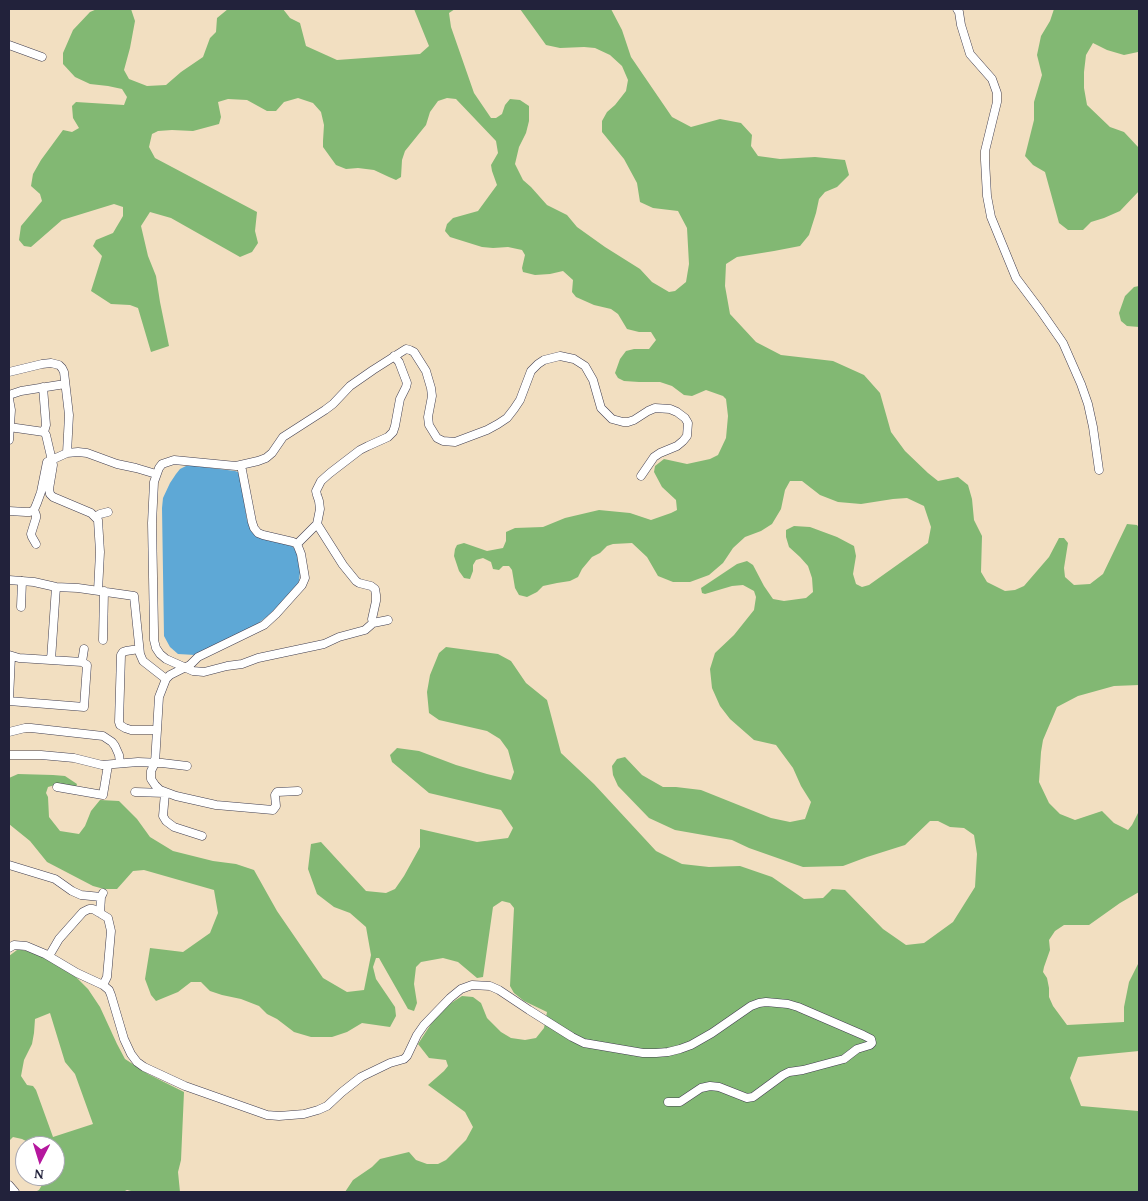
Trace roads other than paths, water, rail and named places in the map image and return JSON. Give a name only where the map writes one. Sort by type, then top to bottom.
[{"type":"street","points":[[957,9],[970,54],[992,78],[997,94],[985,160],[987,196],[991,217],[1016,278],[1062,343],[1082,384],[1093,427],[1099,470]]},
{"type":"street","points":[[9,45],[42,58]]},
{"type":"street","points":[[388,620],[373,624],[365,630],[339,637],[324,644],[258,658],[242,664],[199,672],[194,672],[166,659],[160,654],[154,640],[152,522],[154,482],[159,468],[162,464],[174,460],[230,466],[266,458],[272,453],[283,437],[333,404],[350,386],[406,349],[414,352],[426,371],[432,396],[428,417],[429,425],[437,438],[443,441],[455,442],[487,430],[506,418],[520,400],[531,371],[544,360],[560,356],[580,362],[590,373],[601,408],[612,419],[628,422],[655,408],[678,412],[688,423],[687,436],[677,446],[654,457],[641,476]]},
{"type":"street","points":[[297,544],[317,524],[320,509],[316,491],[321,481],[360,450],[388,437],[393,432],[400,399],[407,383],[399,362],[394,356]]},
{"type":"street","points":[[9,372],[51,363],[62,368],[69,415],[67,453]]},
{"type":"street","points":[[9,440],[11,410],[9,397],[21,391],[65,384]]},
{"type":"street","points":[[43,387],[46,425],[44,432],[53,465],[49,489],[50,494],[91,513],[98,524],[103,640]]},
{"type":"street","points":[[9,428],[44,432]]},
{"type":"street","points":[[9,511],[30,512],[34,510],[41,492],[47,462],[67,453],[88,453],[117,464],[156,474]]},
{"type":"street","points":[[166,793],[155,786],[151,779],[151,771],[155,763],[159,698],[166,679],[198,658],[264,625],[302,585],[305,578],[300,548],[297,544],[263,535],[254,528],[241,465]]},
{"type":"street","points":[[34,510],[36,518],[31,534],[36,544]]},
{"type":"street","points":[[95,517],[108,512]]},
{"type":"street","points":[[317,524],[343,565],[356,581],[371,586],[374,589],[376,601],[372,619],[373,624]]},
{"type":"street","points":[[9,580],[134,596],[140,654],[143,661],[166,679]]},
{"type":"street","points":[[21,607],[22,581]]},
{"type":"street","points":[[51,660],[56,587]]},
{"type":"street","points":[[82,662],[84,649]]},
{"type":"street","points":[[139,649],[126,651],[121,655],[119,722],[120,725],[131,730],[157,730]]},
{"type":"street","points":[[10,656],[82,662],[87,665],[84,707],[9,700],[10,656]]},
{"type":"street","points":[[9,732],[31,728],[103,736],[115,746],[120,763]]},
{"type":"street","points":[[9,755],[74,758],[98,765],[155,763],[187,766]]},
{"type":"street","points":[[57,787],[103,795],[108,765]]},
{"type":"street","points":[[135,792],[166,793],[216,805],[272,810],[276,806],[275,795],[277,792],[298,791]]},
{"type":"street","points":[[166,793],[163,816],[166,821],[174,827],[202,836]]},
{"type":"street","points":[[9,865],[55,879],[72,891],[81,894],[102,895],[100,914]]},
{"type":"street","points":[[49,956],[60,938],[83,912],[93,909],[108,918],[111,931],[107,977],[102,985]]},
{"type":"street","points":[[9,948],[14,945],[26,946],[49,956],[109,990],[124,1038],[137,1062],[185,1086],[267,1115],[304,1114],[326,1106],[361,1077],[390,1063],[404,1059],[424,1025],[450,998],[461,989],[472,985],[490,986],[499,990],[536,1015],[584,1043],[644,1053],[668,1052],[691,1045],[751,1006],[766,1002],[798,1007],[871,1039],[872,1043],[870,1045],[857,1049],[844,1059],[804,1070],[789,1072],[753,1097],[747,1098],[720,1087],[710,1086],[701,1088],[680,1102],[668,1102]]},
{"type":"street","points":[[9,1185],[15,1192]]},
{"type":"water","points":[[188,465],[238,472],[247,520],[251,530],[260,537],[290,545],[294,548],[297,553],[300,572],[297,586],[269,615],[256,625],[195,655],[178,654],[170,647],[164,636],[163,498],[176,474],[180,469]]}]
